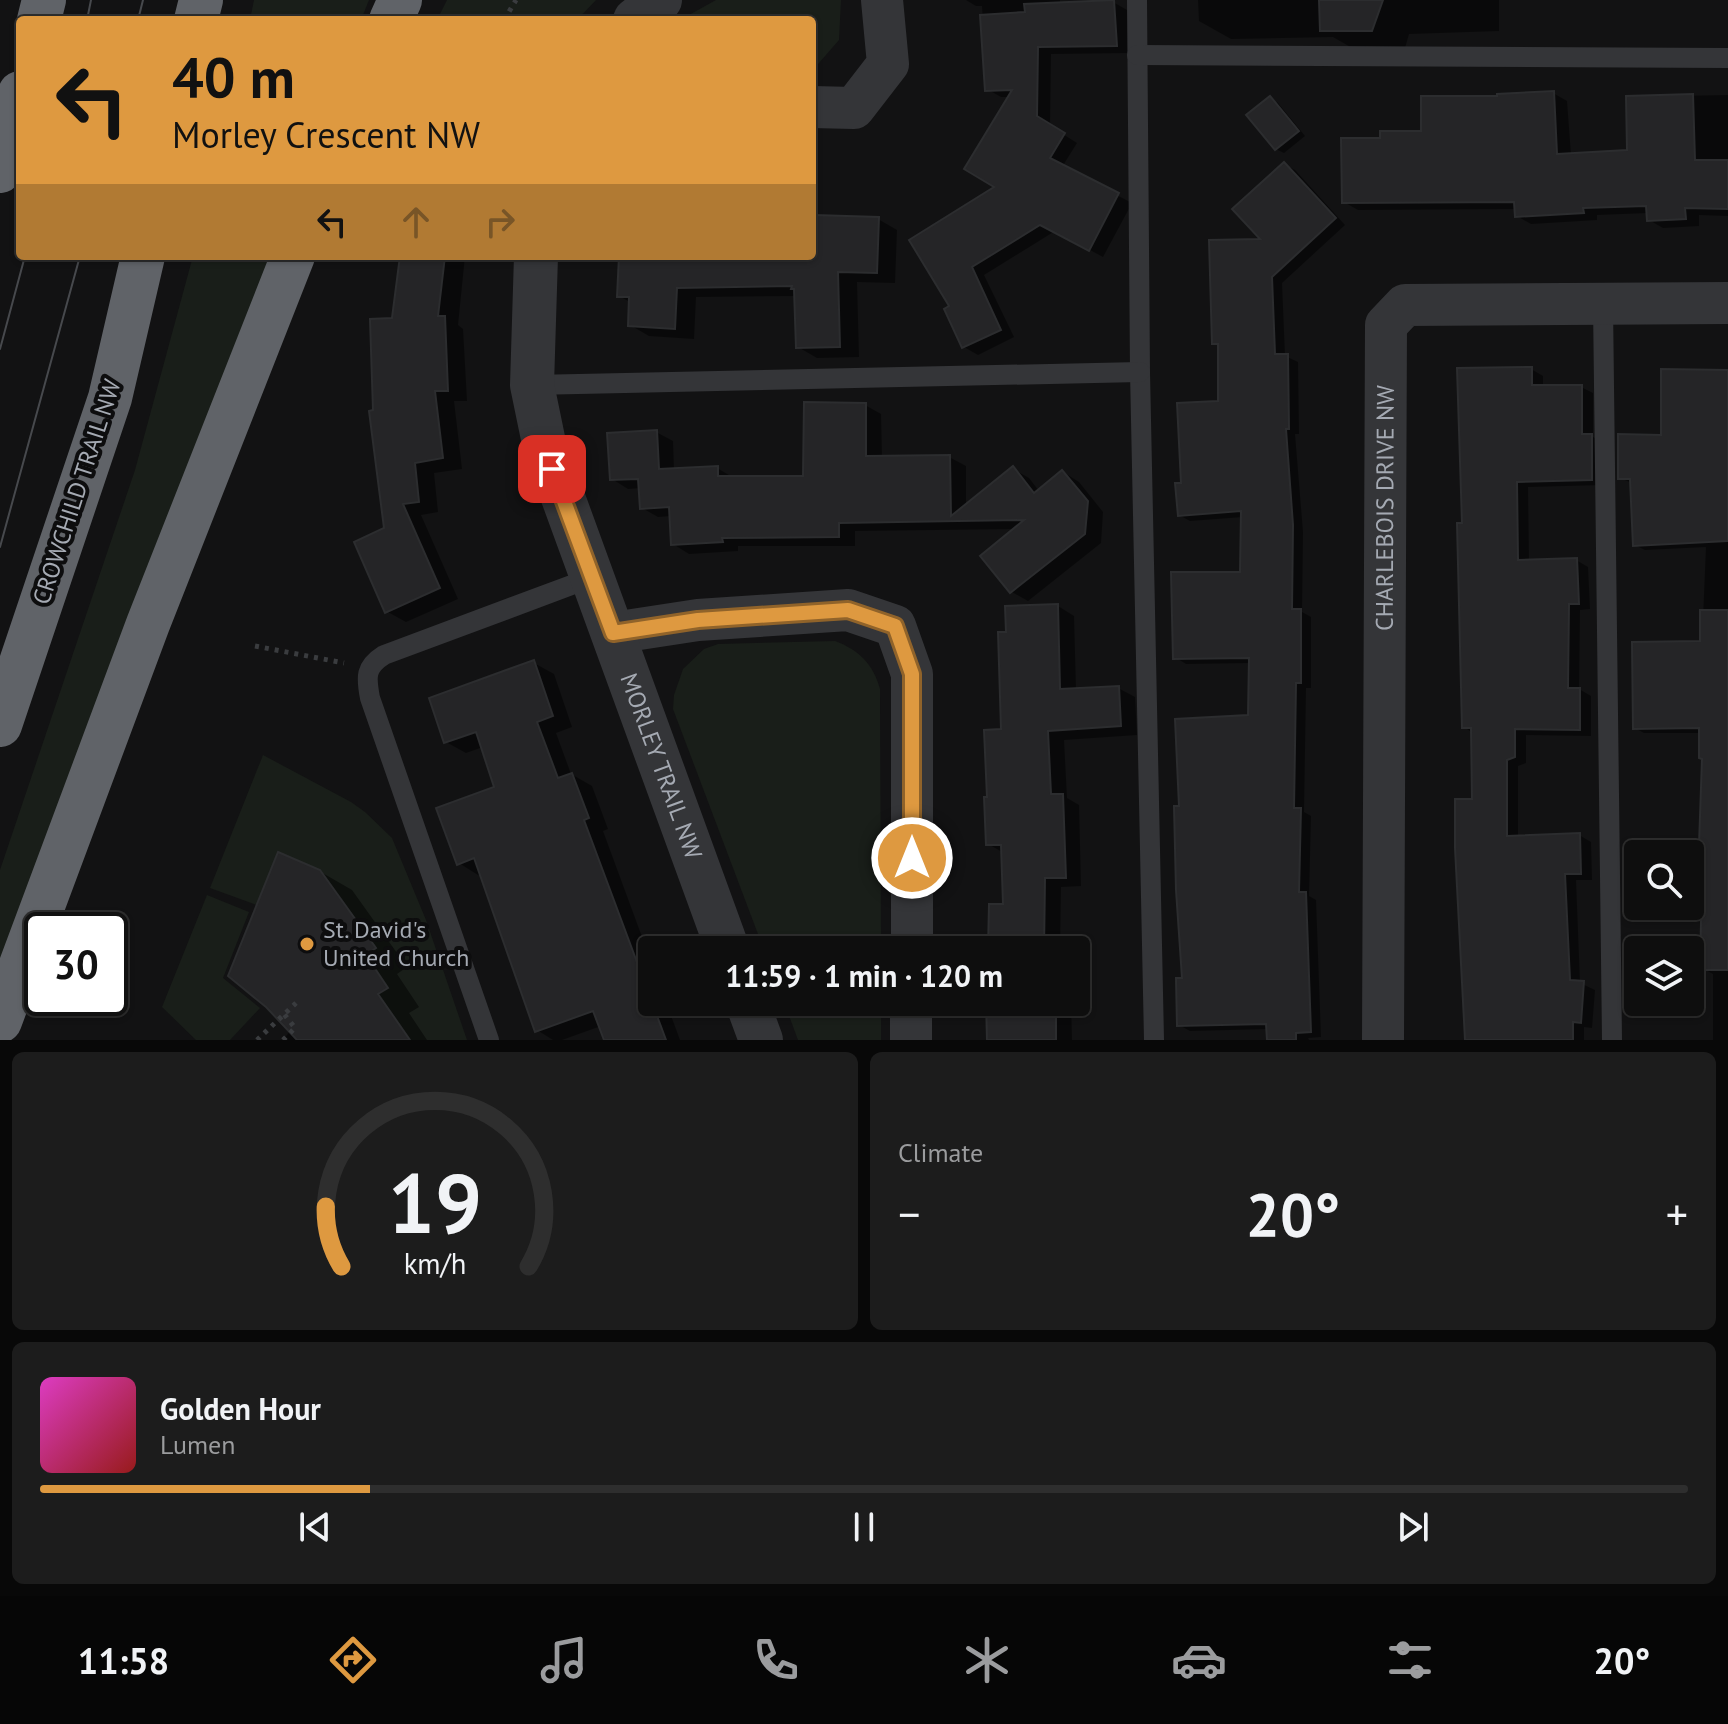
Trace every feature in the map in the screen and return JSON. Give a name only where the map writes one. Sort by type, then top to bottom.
[{"type":"highway","points":[[0,171],[16,109]]},
{"type":"highway","name":"CROWCHILD TRAIL NW","points":[[0,725],[110,398],[142,260]]},
{"type":"highway","points":[[0,1021],[148,624],[291,260]]},
{"type":"street","points":[[640,16],[660,0]]},
{"type":"street","points":[[816,107],[854,108],[888,64],[882,0]]},
{"type":"street","name":"MORLEY TRAIL NW","points":[[536,260],[532,385],[545,448],[723,936]]},
{"type":"street","name":"CHARLEBOIS DRIVE NW","points":[[1383,1040],[1386,325],[1405,305],[1728,303]]},
{"type":"street","points":[[613,633],[698,620],[848,610],[895,626],[912,674],[912,936]]},
{"type":"street","points":[[752,1016],[761,1040]]},
{"type":"street","points":[[911,1016],[911,1040]]},
{"type":"lane","points":[[1137,0],[1140,372],[1154,1040]]},
{"type":"lane","points":[[1137,55],[1728,58]]},
{"type":"lane","points":[[1603,304],[1612,1040]]},
{"type":"lane","points":[[532,385],[1140,372]]},
{"type":"lane","points":[[489,1040],[370,698],[366,678],[368,670],[384,655],[593,577]]},
{"type":"path","points":[[255,646],[324,658],[368,670]]},
{"type":"path","points":[[257,1040],[296,1003]]},
{"type":"path","points":[[283,1040],[295,1028],[284,1014]]},
{"type":"shaded area","points":[[254,0],[369,0],[363,16],[251,16]]},
{"type":"shaded area","points":[[447,0],[596,0],[581,16],[439,16]]},
{"type":"shaded area","points":[[716,0],[841,0],[839,40],[816,66],[816,16],[687,16]]},
{"type":"shaded area","points":[[192,260],[270,260],[0,966],[0,870],[135,470]]},
{"type":"shaded area","points":[[835,641],[864,659],[873,672],[880,689],[881,936],[759,936],[673,709],[674,695],[683,669],[704,649],[718,644]]},
{"type":"shaded area","points":[[263,755],[351,802],[392,838],[426,920],[467,1040],[410,1040],[378,994],[388,988],[366,955],[370,941],[377,935],[369,923],[362,928],[320,870],[278,853],[257,905],[210,888]]},
{"type":"shaded area","points":[[207,895],[249,912],[223,978],[260,1008],[230,1040],[196,1040],[162,1007]]},
{"type":"shaded area","points":[[789,1016],[881,1016],[881,1040],[798,1040]]},
{"type":"building","points":[[1114,0],[1117,46],[1038,47],[1037,116],[1065,133],[1050,158],[1119,193],[1089,251],[1040,225],[972,267],[1001,330],[962,348],[944,309],[949,306],[909,240],[994,187],[964,169],[1012,90],[985,91],[980,15],[1025,12],[1024,4]]},
{"type":"building","points":[[1319,0],[1383,0],[1372,31],[1320,31]]},
{"type":"building","points":[[1554,91],[1557,154],[1627,150],[1626,96],[1693,94],[1695,160],[1728,160],[1728,209],[1685,208],[1686,219],[1647,221],[1646,206],[1583,208],[1584,213],[1515,217],[1514,202],[1342,203],[1341,138],[1380,138],[1380,131],[1421,131],[1421,96],[1497,96]]},
{"type":"building","points":[[1270,96],[1299,131],[1275,150],[1246,115]]},
{"type":"building","points":[[1284,162],[1336,218],[1272,277],[1275,354],[1288,354],[1289,429],[1286,429],[1293,525],[1292,609],[1301,609],[1301,683],[1296,683],[1294,808],[1301,808],[1299,892],[1306,892],[1311,1032],[1296,1033],[1296,1040],[1267,1040],[1266,1024],[1177,1026],[1176,978],[1182,978],[1176,890],[1174,806],[1179,806],[1175,719],[1248,715],[1249,658],[1173,659],[1171,572],[1240,572],[1241,511],[1178,516],[1175,483],[1181,483],[1177,403],[1218,401],[1218,344],[1212,344],[1209,240],[1260,239],[1232,209]]},
{"type":"building","points":[[816,215],[879,217],[877,273],[838,272],[840,347],[796,348],[792,286],[677,288],[675,329],[628,326],[629,297],[617,297],[619,260],[816,260]]},
{"type":"building","points":[[399,260],[445,260],[438,316],[445,316],[448,391],[435,391],[443,458],[415,463],[419,502],[403,504],[440,588],[385,613],[354,542],[384,528],[369,411],[373,410],[370,319],[392,318]]},
{"type":"building","points":[[1532,367],[1532,385],[1582,385],[1582,434],[1592,434],[1592,480],[1517,482],[1518,560],[1577,558],[1579,604],[1569,604],[1568,688],[1580,688],[1580,730],[1515,729],[1515,757],[1507,760],[1507,836],[1580,833],[1581,874],[1565,874],[1570,980],[1584,981],[1581,1023],[1573,1022],[1573,1040],[1465,1040],[1455,799],[1472,799],[1471,728],[1462,728],[1457,523],[1462,523],[1457,368]]},
{"type":"building","points":[[1661,369],[1728,370],[1728,541],[1633,546],[1630,479],[1618,479],[1618,434],[1661,435]]},
{"type":"building","points":[[804,402],[866,403],[866,456],[950,455],[951,516],[1013,466],[1034,493],[1062,470],[1088,501],[1085,534],[1010,593],[980,556],[1024,520],[839,523],[839,537],[722,538],[723,542],[671,545],[669,507],[640,509],[638,479],[610,480],[607,433],[657,430],[659,469],[718,466],[718,476],[803,476]]},
{"type":"building","points":[[1058,604],[1060,689],[1119,686],[1121,726],[1048,731],[1051,794],[1063,794],[1066,878],[1045,878],[1044,936],[988,936],[989,904],[1003,904],[1001,845],[986,845],[984,730],[1001,729],[998,632],[1006,632],[1005,606]]},
{"type":"building","points":[[1700,610],[1728,610],[1728,970],[1704,970],[1704,936],[1701,936],[1701,920],[1704,920],[1704,840],[1699,840],[1702,759],[1699,758],[1699,728],[1633,729],[1632,642],[1700,641]]},
{"type":"building","points":[[534,660],[553,716],[537,722],[558,778],[572,773],[589,818],[584,820],[638,965],[638,1016],[657,1016],[666,1040],[604,1040],[593,1011],[535,1032],[474,858],[457,865],[436,808],[494,787],[476,732],[444,743],[429,698]]},
{"type":"building","name":"St. David's United Church","points":[[278,852],[320,870],[376,948],[366,955],[388,988],[378,994],[410,1040],[297,1040],[266,1007],[228,976]]},
{"type":"building","points":[[986,1016],[1056,1016],[1056,1040],[987,1040]]},
{"type":"tram line","points":[[88,16],[91,0]]},
{"type":"tram line","points":[[139,16],[143,0]]},
{"type":"tram line","points":[[0,349],[24,260]]},
{"type":"tram line","points":[[0,547],[79,260]]},
{"type":"place","name":"St. David's United Church","points":[[307,944]]},
{"type":"route","points":[[552,469],[613,633],[698,620],[848,610],[895,626],[912,674],[912,858]]}]
